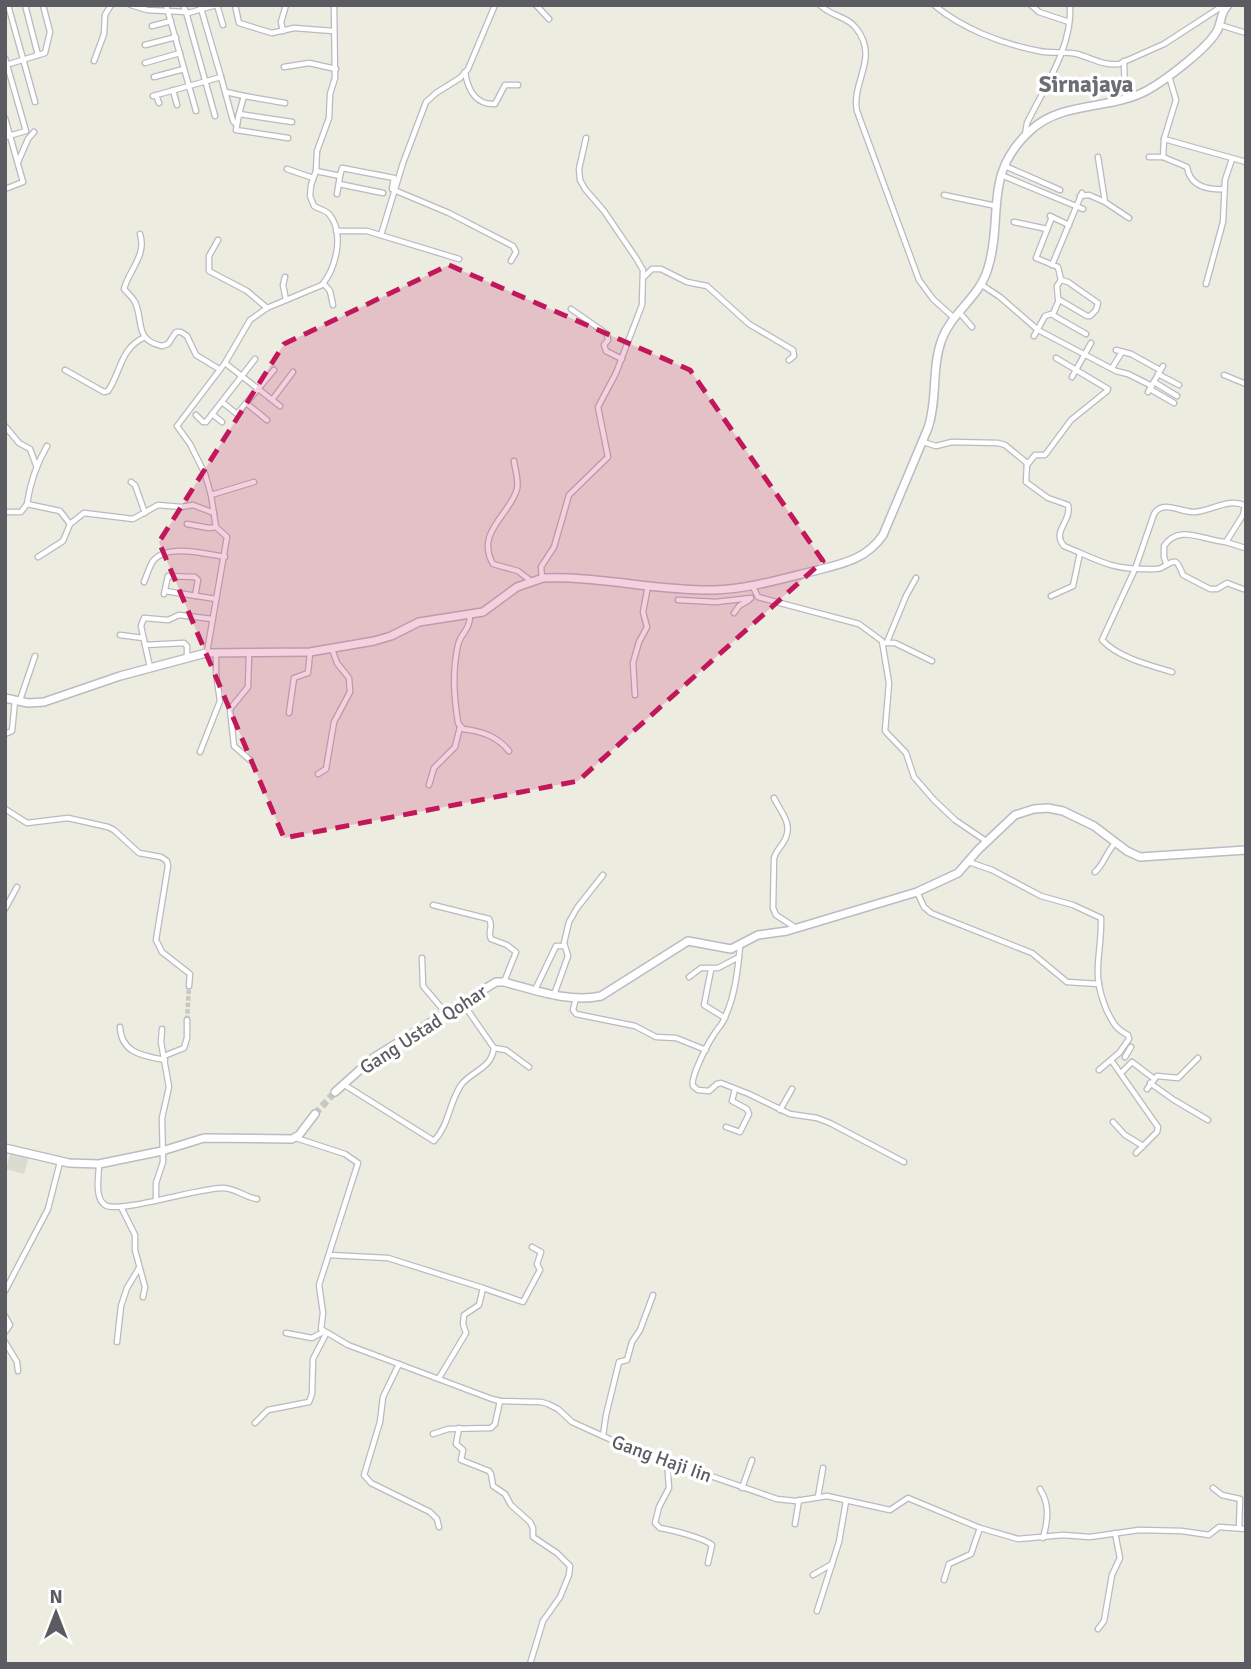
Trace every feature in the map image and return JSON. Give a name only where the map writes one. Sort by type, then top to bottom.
[{"type":"street","points":[[8,5],[35,102]]},
{"type":"street","points":[[25,5],[38,55]]},
{"type":"street","points":[[6,65],[45,52],[50,35],[43,5]]},
{"type":"street","points":[[94,61],[104,34],[105,15],[111,5]]},
{"type":"street","points":[[131,5],[169,12],[186,12],[217,5],[223,26]]},
{"type":"street","points":[[166,5],[196,111]]},
{"type":"street","points":[[183,5],[215,116]]},
{"type":"street","points":[[235,5],[239,23],[243,26],[272,33],[294,28],[333,31]]},
{"type":"street","points":[[283,31],[281,24],[286,5]]},
{"type":"street","points":[[206,653],[227,537],[216,527],[211,495],[199,461],[177,426],[225,363],[248,323],[267,308],[324,284],[337,249],[336,230],[328,213],[315,207],[311,201],[310,190],[316,171],[317,151],[329,118],[330,94],[335,80],[334,5]]},
{"type":"street","points":[[381,235],[393,189],[426,102],[465,72],[495,5]]},
{"type":"street","points":[[536,5],[549,19]]},
{"type":"street","points":[[820,5],[828,12],[851,22],[863,40],[865,69],[855,99],[919,280],[933,299],[972,327]]},
{"type":"street","points":[[934,5],[958,21],[1002,42],[1038,51],[1075,54],[1104,64],[1116,64],[1164,44],[1223,8]]},
{"type":"street","points":[[1031,5],[1040,12],[1069,22]]},
{"type":"street","points":[[1025,135],[1027,123],[1060,53],[1069,22],[1070,5]]},
{"type":"street","points":[[201,7],[233,121],[237,124]]},
{"type":"street","points":[[5,698],[44,702],[150,667],[206,653],[216,656],[250,652],[310,652],[391,636],[419,622],[486,611],[513,589],[542,578],[714,590],[752,585],[843,564],[866,553],[883,535],[922,442],[933,411],[938,350],[945,332],[982,285],[993,250],[1000,175],[1025,135],[1036,125],[1057,114],[1125,99],[1144,92],[1168,76],[1206,43],[1218,30],[1223,8]]},
{"type":"street","points":[[152,26],[171,21]]},
{"type":"street","points":[[1219,25],[1246,33]]},
{"type":"street","points":[[145,46],[176,37]]},
{"type":"street","points":[[145,63],[180,53]]},
{"type":"street","points":[[5,58],[26,131],[8,136]]},
{"type":"street","points":[[1124,61],[1125,99]]},
{"type":"street","points":[[284,66],[307,63],[336,69]]},
{"type":"street","points":[[154,77],[184,69]]},
{"type":"street","points":[[465,72],[470,91],[476,99],[485,104],[495,104],[505,85],[518,85]]},
{"type":"street","points":[[1163,157],[1164,139],[1176,100],[1168,76]]},
{"type":"street","points":[[159,103],[154,95],[221,77]]},
{"type":"street","points":[[173,90],[177,105]]},
{"type":"street","points":[[225,92],[285,103]]},
{"type":"street","points":[[244,96],[236,131],[288,138]]},
{"type":"street","points":[[239,114],[292,122]]},
{"type":"street","points":[[5,118],[23,184],[6,189],[5,181]]},
{"type":"street","points":[[18,163],[27,139],[34,132]]},
{"type":"street","points":[[542,578],[541,567],[554,547],[567,499],[608,457],[598,409],[622,359],[642,305],[640,265],[580,180],[579,169],[586,138]]},
{"type":"street","points":[[1164,139],[1246,162]]},
{"type":"street","points":[[1097,157],[1105,202]]},
{"type":"street","points":[[1149,157],[1163,157],[1187,167],[1191,178],[1198,185],[1224,189]]},
{"type":"street","points":[[1206,284],[1223,222],[1224,189],[1232,159]]},
{"type":"street","points":[[1005,166],[1061,189],[1057,198]]},
{"type":"street","points":[[337,194],[342,168],[394,178],[393,189]]},
{"type":"street","points":[[287,169],[313,177]]},
{"type":"street","points":[[316,171],[340,176]]},
{"type":"street","points":[[1000,175],[1083,209]]},
{"type":"street","points":[[339,184],[383,193]]},
{"type":"street","points":[[393,189],[449,213],[513,246],[516,252],[511,261]]},
{"type":"street","points":[[1052,265],[1081,194],[1105,202],[1129,218]]},
{"type":"street","points":[[944,195],[996,206]]},
{"type":"street","points":[[1053,314],[1059,300],[1057,292],[1061,281],[1058,267],[1036,258],[1051,216],[1069,225]]},
{"type":"street","points":[[1014,222],[1047,229]]},
{"type":"street","points":[[336,230],[358,230],[381,235],[459,259]]},
{"type":"street","points":[[140,234],[142,241],[139,260],[124,289],[135,302],[140,331],[145,337],[162,346],[168,344],[176,332],[181,332],[187,336],[196,355],[219,369]]},
{"type":"street","points":[[218,240],[209,256],[209,271],[247,291],[267,308]]},
{"type":"street","points":[[640,265],[661,269],[687,282],[707,286],[749,324],[793,350],[794,356],[789,360]]},
{"type":"street","points":[[642,282],[645,274],[652,269]]},
{"type":"street","points":[[285,277],[286,300]]},
{"type":"street","points":[[1059,300],[1087,316],[1098,306],[1098,303],[1068,282],[1061,281]]},
{"type":"street","points":[[324,284],[330,290],[333,305]]},
{"type":"street","points":[[982,285],[1038,330],[1151,388],[1174,403]]},
{"type":"street","points":[[571,309],[607,334],[608,340],[604,345],[606,351],[622,359]]},
{"type":"street","points":[[1034,336],[1045,316],[1053,314],[1086,334]]},
{"type":"street","points":[[65,370],[106,392],[110,390],[121,361],[130,347],[145,337]]},
{"type":"street","points":[[1072,377],[1091,343]]},
{"type":"street","points":[[1112,368],[1119,351],[1131,354],[1160,370],[1179,385]]},
{"type":"street","points":[[1056,358],[1107,390],[1071,420],[1045,455],[1035,456],[1027,465],[1026,482],[1048,498],[1068,505],[1070,513],[1060,530],[1059,539],[1065,546],[1116,568],[1157,569],[1166,563],[1177,562],[1183,575],[1210,589],[1217,589],[1227,583],[1243,589]]},
{"type":"street","points":[[196,415],[205,422],[254,359]]},
{"type":"street","points":[[225,363],[280,406]]},
{"type":"street","points":[[222,402],[237,415],[274,370]]},
{"type":"street","points":[[1151,388],[1160,370]]},
{"type":"street","points":[[272,400],[293,372]]},
{"type":"street","points":[[1224,374],[1246,384]]},
{"type":"street","points":[[1151,388],[1177,396]]},
{"type":"street","points":[[246,403],[267,420]]},
{"type":"street","points":[[212,414],[222,422]]},
{"type":"street","points":[[5,426],[19,443],[30,449],[36,466]]},
{"type":"street","points":[[922,442],[936,446],[951,442],[998,443],[1005,445],[1027,465]]},
{"type":"street","points":[[5,512],[21,512],[27,504],[29,486],[47,446]]},
{"type":"street","points":[[514,461],[516,491],[495,524],[488,541],[489,551],[493,564],[518,571],[531,581]]},
{"type":"street","points":[[131,482],[135,485],[145,513]]},
{"type":"street","points":[[211,495],[254,482]]},
{"type":"street","points":[[27,504],[60,512],[71,524]]},
{"type":"street","points":[[1172,673],[1139,662],[1102,640],[1135,569],[1154,514],[1160,507],[1193,512],[1222,505],[1243,504],[1244,512],[1226,542]]},
{"type":"street","points":[[38,557],[63,541],[71,524],[89,512],[102,517],[128,519],[138,518],[158,506],[193,505],[214,513]]},
{"type":"street","points":[[187,524],[216,527]]},
{"type":"street","points":[[1166,563],[1164,546],[1176,535],[1187,534],[1245,548]]},
{"type":"street","points":[[144,582],[152,562],[162,554],[180,551],[225,557]]},
{"type":"street","points":[[1051,596],[1073,586],[1080,553]]},
{"type":"street","points":[[195,597],[198,580],[195,577],[170,575],[167,578],[164,592],[195,597],[215,599]]},
{"type":"street","points":[[916,578],[886,643],[890,683],[884,730],[906,753],[914,777],[934,800],[955,820],[987,842]]},
{"type":"street","points":[[752,585],[754,598]]},
{"type":"street","points":[[635,695],[633,663],[639,642],[646,630],[643,612],[648,586]]},
{"type":"street","points":[[734,613],[739,606],[754,598]]},
{"type":"street","points":[[678,600],[708,602],[754,598],[859,624],[886,643],[898,644],[932,661]]},
{"type":"street","points":[[150,667],[141,626],[144,618],[169,620],[179,615],[212,619]]},
{"type":"street","points":[[429,785],[434,768],[456,747],[460,726],[453,682],[454,666],[460,638],[470,626],[470,615]]},
{"type":"street","points":[[120,635],[143,638]]},
{"type":"street","points":[[145,645],[184,643],[187,646],[187,658]]},
{"type":"street","points":[[318,774],[326,769],[334,722],[351,692],[349,678],[337,663],[332,649]]},
{"type":"street","points":[[250,652],[248,687],[230,709],[234,747],[250,760]]},
{"type":"street","points":[[289,713],[294,678],[308,673],[310,652]]},
{"type":"street","points":[[5,734],[12,731],[17,701],[35,656]]},
{"type":"street","points":[[200,751],[220,701],[216,656]]},
{"type":"street","points":[[460,726],[497,738],[509,751]]},
{"type":"street","points":[[774,798],[787,820],[788,828],[785,841],[776,851],[774,858],[773,908],[776,915],[796,929]]},
{"type":"street","name":"Gang Ustad Qohar","points":[[335,1092],[373,1058],[488,985],[504,982],[554,995],[596,998],[610,992],[688,941],[726,950],[740,946],[758,935],[796,929],[917,892],[958,873],[1018,813],[1048,808],[1063,811],[1094,826],[1140,857],[1246,850]]},
{"type":"street","points":[[5,809],[27,823],[68,818],[111,828],[139,853],[162,857],[167,861],[156,940],[162,952],[190,974],[189,986]]},
{"type":"street","points":[[1095,872],[1104,863],[1107,852],[1116,842]]},
{"type":"street","points":[[970,862],[992,870],[1041,896],[1073,905],[1100,917],[1102,921],[1097,953],[1102,1002],[1116,1029],[1129,1037],[1130,1047],[1125,1057]]},
{"type":"street","points":[[554,995],[568,956],[564,946],[566,928],[571,916],[603,875]]},
{"type":"street","points":[[5,909],[17,887]]},
{"type":"street","points":[[917,892],[923,907],[931,913],[1032,953],[1068,982],[1099,984]]},
{"type":"street","points":[[433,905],[489,919],[491,939],[516,952],[504,982]]},
{"type":"street","points":[[535,990],[556,946],[564,946]]},
{"type":"street","points":[[740,946],[725,1018],[692,1077],[693,1086],[698,1090],[709,1091],[719,1083],[795,1116],[817,1118],[904,1162]]},
{"type":"street","points":[[688,977],[701,968],[712,970],[724,966],[739,956]]},
{"type":"street","points":[[422,958],[423,986],[446,1012]]},
{"type":"street","points":[[712,970],[704,1005],[725,1018]]},
{"type":"street","points":[[576,998],[573,1010],[576,1014],[635,1026],[656,1037],[676,1038],[706,1050]]},
{"type":"street","points":[[342,1084],[434,1141],[445,1126],[462,1084],[487,1066],[493,1056],[494,1048],[461,1002]]},
{"type":"street","points":[[120,1027],[121,1037],[130,1049],[145,1056],[165,1058],[184,1048],[187,1020]]},
{"type":"street","points":[[156,1200],[156,1183],[163,1162],[162,1118],[169,1087],[161,1042],[162,1029]]},
{"type":"street","points":[[1099,1070],[1130,1047]]},
{"type":"street","points":[[494,1048],[506,1050],[529,1067]]},
{"type":"street","points":[[1147,1089],[1152,1081],[1167,1075],[1178,1078],[1198,1058]]},
{"type":"street","points":[[1111,1060],[1158,1127],[1157,1132],[1136,1153]]},
{"type":"street","points":[[1121,1073],[1132,1062],[1174,1100],[1209,1120]]},
{"type":"street","points":[[726,1127],[740,1132],[749,1114],[747,1109],[732,1101],[735,1089]]},
{"type":"street","points":[[780,1110],[792,1089]]},
{"type":"street","points":[[295,1138],[315,1114]]},
{"type":"street","points":[[1113,1122],[1125,1135],[1143,1146]]},
{"type":"street","points":[[5,1148],[61,1161],[99,1164],[162,1151],[204,1138],[295,1138],[345,1154],[358,1163],[319,1285],[324,1333],[313,1359],[312,1394],[309,1402],[268,1410],[256,1423]]},
{"type":"street","points":[[5,1291],[48,1209],[61,1161]]},
{"type":"street","points":[[99,1164],[100,1198],[107,1206],[121,1208],[191,1192],[223,1188],[257,1199]]},
{"type":"street","points":[[121,1208],[135,1235],[139,1267],[145,1287],[143,1297]]},
{"type":"street","points":[[329,1255],[388,1258],[523,1302],[540,1270],[537,1264],[541,1252],[532,1247]]},
{"type":"street","points":[[117,1342],[125,1294],[139,1267]]},
{"type":"street","points":[[439,1378],[466,1333],[464,1315],[480,1305],[484,1288]]},
{"type":"street","points":[[603,1436],[619,1362],[628,1360],[632,1342],[640,1330],[653,1295]]},
{"type":"street","points":[[5,1316],[10,1325],[5,1332]]},
{"type":"street","points":[[286,1334],[312,1338],[324,1333]]},
{"type":"street","name":"Gang Haji Iin","points":[[324,1333],[348,1345],[500,1401],[548,1404],[572,1422],[627,1447],[777,1499],[799,1500],[827,1496],[890,1510],[908,1497],[980,1528],[1018,1539],[1063,1535],[1090,1537],[1149,1530],[1211,1535],[1219,1527],[1246,1529]]},
{"type":"street","points":[[5,1342],[17,1362],[18,1371]]},
{"type":"street","points":[[399,1364],[383,1397],[380,1422],[364,1475],[371,1483],[430,1512],[437,1519],[439,1527]]},
{"type":"street","points":[[433,1434],[459,1428],[493,1426],[500,1401]]},
{"type":"street","points":[[459,1428],[456,1444],[463,1450],[461,1460],[489,1471],[493,1486],[505,1494],[511,1505],[530,1522],[533,1536],[570,1566],[559,1597],[543,1621],[530,1664]]},
{"type":"street","points":[[667,1460],[670,1483],[655,1522],[660,1528],[711,1543],[708,1563]]},
{"type":"street","points":[[742,1488],[752,1460]]},
{"type":"street","points":[[818,1497],[823,1468]]},
{"type":"street","points":[[1213,1488],[1222,1495],[1240,1499],[1239,1528]]},
{"type":"street","points":[[1040,1489],[1048,1502],[1043,1538]]},
{"type":"street","points":[[795,1524],[799,1500]]},
{"type":"street","points":[[817,1611],[833,1563],[846,1501]]},
{"type":"street","points":[[944,1580],[949,1564],[971,1554],[980,1528]]},
{"type":"street","points":[[1097,1629],[1104,1621],[1112,1575],[1120,1558],[1115,1534]]},
{"type":"street","points":[[813,1575],[833,1563]]},
{"type":"highlighted area","points":[[449,265],[690,370],[823,561],[578,781],[284,838],[159,542],[284,344]]},
{"type":"shaded area","points":[[11,1151],[29,1157],[24,1174],[6,1169]]},
{"type":"tunnel","points":[[187,1020],[189,986]]},
{"type":"tunnel","points":[[315,1114],[335,1092]]},
{"type":"district","name":"Sirnajaya","points":[[1086,84]]}]
